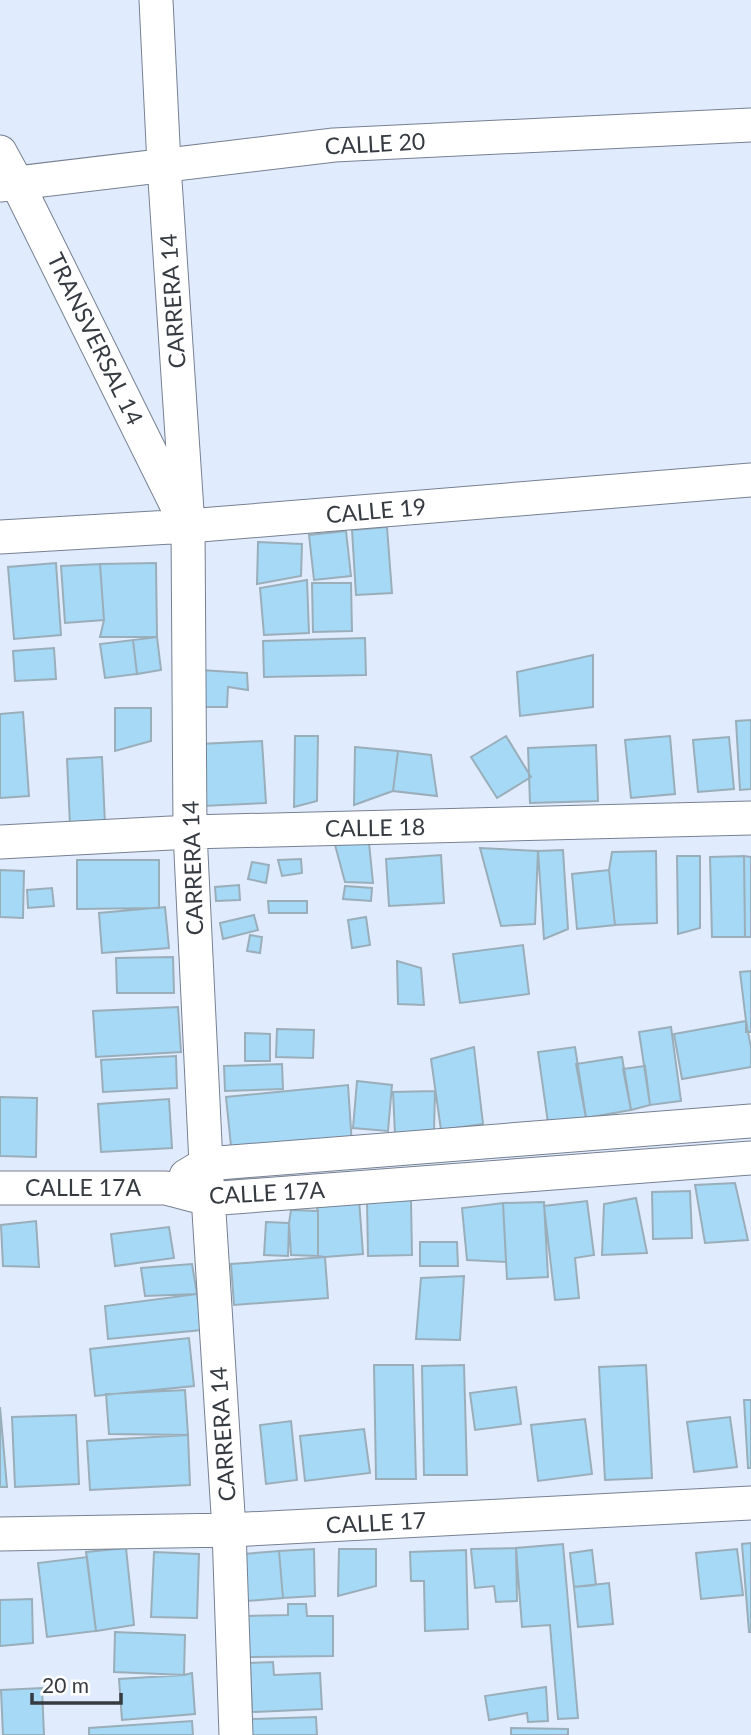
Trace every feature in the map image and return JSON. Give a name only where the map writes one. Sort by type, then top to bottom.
[{"type":"street","name":"CARRERA 14","points":[[156,0],[188,526],[190,832],[206,1164],[229,1530],[236,1735]]},
{"type":"street","name":"CALLE 20","points":[[9,184],[334,145],[751,125]]},
{"type":"street","name":"TRANSVERSAL 14","points":[[0,152],[9,184],[188,526]]},
{"type":"street","name":"CALLE 19","points":[[0,537],[188,526],[751,480]]},
{"type":"street","name":"CALLE 18","points":[[0,842],[190,832],[751,818]]},
{"type":"street","name":"CALLE 17A","points":[[166,1188],[206,1164],[751,1121]]},
{"type":"street","name":"CALLE 17A","points":[[0,1188],[166,1188],[208,1199],[751,1158]]},
{"type":"street","name":"CALLE 17","points":[[0,1534],[229,1530],[751,1503]]},
{"type":"building","points":[[387,527],[392,593],[356,595],[352,530]]},
{"type":"building","points":[[346,531],[351,576],[314,580],[309,535]]},
{"type":"building","points":[[258,542],[302,544],[301,576],[257,584]]},
{"type":"building","points":[[56,563],[61,635],[14,639],[8,567]]},
{"type":"building","points":[[156,563],[157,637],[100,637],[104,620],[100,564]]},
{"type":"building","points":[[100,564],[104,620],[65,623],[61,566]]},
{"type":"building","points":[[307,580],[309,633],[264,635],[260,588]]},
{"type":"building","points":[[312,583],[351,583],[352,631],[313,632]]},
{"type":"building","points":[[157,637],[161,670],[137,674],[133,640]]},
{"type":"building","points":[[365,638],[366,675],[264,677],[263,641]]},
{"type":"building","points":[[133,640],[137,674],[105,678],[100,644]]},
{"type":"building","points":[[54,648],[56,679],[15,681],[13,651]]},
{"type":"building","points":[[593,655],[593,707],[520,716],[517,672]]},
{"type":"building","points":[[200,670],[247,673],[248,690],[228,687],[227,707],[204,707]]},
{"type":"building","points":[[115,708],[151,708],[151,741],[115,751]]},
{"type":"building","points":[[23,712],[29,796],[0,798],[0,714]]},
{"type":"building","points":[[751,720],[751,789],[740,790],[736,721]]},
{"type":"building","points":[[295,736],[318,736],[317,801],[294,807]]},
{"type":"building","points":[[506,736],[531,777],[497,798],[471,757]]},
{"type":"building","points":[[670,736],[675,794],[631,798],[625,740]]},
{"type":"building","points":[[729,737],[734,789],[698,792],[693,740]]},
{"type":"building","points":[[262,741],[266,803],[203,806],[200,744]]},
{"type":"building","points":[[596,745],[598,801],[530,803],[528,748]]},
{"type":"building","points":[[355,747],[398,751],[393,791],[354,805]]},
{"type":"building","points":[[398,751],[431,755],[437,796],[393,791]]},
{"type":"building","points":[[102,757],[105,824],[70,826],[67,759]]},
{"type":"building","points":[[369,843],[373,883],[345,882],[335,845]]},
{"type":"building","points":[[480,848],[538,851],[535,924],[501,926]]},
{"type":"building","points":[[563,850],[568,929],[544,939],[538,851]]},
{"type":"building","points":[[656,851],[657,923],[615,925],[609,870],[612,852]]},
{"type":"building","points":[[441,855],[444,903],[389,906],[386,859]]},
{"type":"building","points":[[677,856],[700,856],[700,928],[678,934]]},
{"type":"building","points":[[744,856],[751,857],[751,937],[745,937]]},
{"type":"building","points":[[744,856],[745,937],[712,937],[710,857]]},
{"type":"building","points":[[301,859],[302,873],[282,876],[278,860]]},
{"type":"building","points":[[77,860],[159,860],[159,908],[77,909]]},
{"type":"building","points":[[252,862],[269,865],[266,883],[248,879]]},
{"type":"building","points":[[0,870],[24,871],[23,918],[0,917]]},
{"type":"building","points":[[609,870],[615,925],[577,929],[572,874]]},
{"type":"building","points":[[239,885],[240,900],[216,901],[215,887]]},
{"type":"building","points":[[345,886],[372,888],[371,901],[343,899]]},
{"type":"building","points":[[52,888],[54,906],[28,908],[27,890]]},
{"type":"building","points":[[268,901],[307,901],[307,913],[269,913]]},
{"type":"building","points":[[165,907],[169,948],[102,953],[99,913]]},
{"type":"building","points":[[254,915],[258,930],[223,939],[220,923]]},
{"type":"building","points":[[366,917],[370,945],[352,948],[348,920]]},
{"type":"building","points":[[250,935],[262,937],[260,953],[247,951]]},
{"type":"building","points":[[523,945],[529,994],[460,1003],[453,954]]},
{"type":"building","points":[[173,957],[174,993],[117,993],[116,958]]},
{"type":"building","points":[[397,961],[421,968],[424,1005],[398,1004]]},
{"type":"building","points":[[751,971],[751,1032],[746,1032],[740,972]]},
{"type":"building","points":[[178,1007],[181,1052],[96,1057],[93,1011]]},
{"type":"building","points":[[746,1021],[751,1067],[682,1079],[674,1034]]},
{"type":"building","points":[[671,1027],[681,1101],[650,1105],[639,1032]]},
{"type":"building","points":[[277,1029],[314,1030],[313,1058],[276,1057]]},
{"type":"building","points":[[245,1033],[270,1034],[270,1061],[245,1061]]},
{"type":"building","points":[[474,1047],[483,1124],[441,1130],[431,1059]]},
{"type":"building","points":[[575,1047],[586,1118],[548,1123],[538,1052]]},
{"type":"building","points":[[176,1056],[177,1088],[103,1092],[101,1060]]},
{"type":"building","points":[[622,1057],[631,1110],[586,1118],[576,1064]]},
{"type":"building","points":[[282,1064],[283,1089],[225,1091],[224,1066]]},
{"type":"building","points":[[645,1066],[650,1105],[631,1110],[623,1069]]},
{"type":"building","points":[[357,1081],[392,1085],[388,1131],[353,1128]]},
{"type":"building","points":[[348,1085],[352,1145],[232,1156],[226,1097]]},
{"type":"building","points":[[435,1091],[434,1132],[395,1134],[393,1092]]},
{"type":"building","points":[[0,1097],[37,1098],[36,1157],[0,1156]]},
{"type":"building","points":[[169,1099],[172,1148],[101,1152],[98,1104]]},
{"type":"building","points":[[735,1183],[748,1240],[705,1243],[695,1185]]},
{"type":"building","points":[[690,1191],[692,1238],[653,1239],[652,1192]]},
{"type":"building","points":[[636,1198],[647,1253],[602,1255],[604,1204]]},
{"type":"building","points":[[359,1199],[363,1254],[318,1256],[318,1211],[315,1202]]},
{"type":"building","points":[[411,1200],[412,1255],[368,1256],[367,1201]]},
{"type":"building","points":[[587,1201],[594,1255],[575,1258],[579,1298],[555,1300],[544,1206]]},
{"type":"building","points":[[544,1202],[548,1277],[507,1279],[503,1203]]},
{"type":"building","points":[[503,1203],[506,1262],[467,1260],[462,1208]]},
{"type":"building","points":[[291,1210],[318,1211],[318,1256],[291,1255]]},
{"type":"building","points":[[36,1221],[39,1267],[3,1266],[1,1225]]},
{"type":"building","points":[[266,1222],[289,1223],[288,1256],[264,1255]]},
{"type":"building","points":[[169,1227],[174,1258],[115,1266],[111,1234]]},
{"type":"building","points":[[420,1242],[457,1242],[458,1266],[420,1266]]},
{"type":"building","points":[[325,1257],[328,1298],[234,1305],[231,1264]]},
{"type":"building","points":[[192,1264],[197,1294],[145,1296],[141,1268]]},
{"type":"building","points":[[464,1276],[460,1340],[416,1339],[421,1278]]},
{"type":"building","points":[[197,1294],[202,1330],[108,1339],[105,1306]]},
{"type":"building","points":[[189,1338],[194,1386],[95,1396],[90,1349]]},
{"type":"building","points":[[374,1365],[413,1365],[416,1479],[376,1479]]},
{"type":"building","points":[[464,1365],[467,1475],[424,1475],[422,1366]]},
{"type":"building","points":[[646,1365],[652,1478],[605,1480],[599,1367]]},
{"type":"building","points":[[516,1387],[521,1424],[475,1430],[470,1393]]},
{"type":"building","points":[[185,1390],[188,1435],[109,1434],[106,1394]]},
{"type":"building","points":[[744,1400],[751,1400],[751,1468],[748,1468]]},
{"type":"building","points":[[0,1407],[7,1487],[0,1487]]},
{"type":"building","points":[[76,1415],[79,1484],[15,1487],[12,1417]]},
{"type":"building","points":[[730,1417],[737,1467],[694,1472],[687,1422]]},
{"type":"building","points":[[585,1419],[592,1474],[538,1481],[531,1425]]},
{"type":"building","points":[[291,1421],[297,1480],[266,1484],[260,1425]]},
{"type":"building","points":[[364,1429],[370,1473],[305,1481],[300,1436]]},
{"type":"building","points":[[188,1435],[190,1485],[90,1490],[87,1441]]},
{"type":"building","points":[[751,1543],[751,1632],[749,1632],[742,1544]]},
{"type":"building","points":[[563,1544],[578,1718],[558,1719],[550,1625],[522,1627],[516,1548]]},
{"type":"building","points":[[126,1548],[134,1625],[96,1631],[86,1552]]},
{"type":"building","points":[[516,1548],[517,1601],[496,1602],[494,1586],[475,1588],[471,1549]]},
{"type":"building","points":[[314,1549],[315,1596],[283,1598],[279,1551]]},
{"type":"building","points":[[339,1549],[376,1549],[376,1586],[338,1596]]},
{"type":"building","points":[[737,1549],[743,1595],[701,1599],[696,1553]]},
{"type":"building","points":[[466,1550],[468,1629],[425,1631],[424,1581],[411,1581],[410,1552]]},
{"type":"building","points":[[592,1550],[596,1585],[574,1587],[570,1553]]},
{"type":"building","points":[[279,1551],[283,1598],[247,1601],[243,1554]]},
{"type":"building","points":[[154,1552],[199,1554],[197,1618],[151,1617]]},
{"type":"building","points":[[87,1557],[96,1631],[47,1637],[38,1563]]},
{"type":"building","points":[[609,1583],[613,1624],[578,1627],[574,1587]]},
{"type":"building","points":[[32,1599],[33,1643],[0,1646],[0,1600]]},
{"type":"building","points":[[288,1604],[306,1604],[307,1616],[333,1616],[333,1656],[247,1657],[246,1616],[288,1615]]},
{"type":"building","points":[[115,1632],[185,1635],[184,1675],[114,1672]]},
{"type":"building","points":[[273,1662],[274,1675],[320,1673],[322,1709],[252,1712],[250,1663]]},
{"type":"building","points":[[192,1673],[195,1714],[122,1720],[119,1679]]},
{"type":"building","points":[[546,1687],[548,1721],[528,1722],[527,1713],[489,1720],[485,1696]]},
{"type":"building","points":[[42,1688],[44,1735],[3,1735],[1,1690]]},
{"type":"building","points":[[316,1717],[317,1735],[251,1735],[251,1719]]},
{"type":"building","points":[[192,1721],[193,1735],[89,1735],[89,1728]]},
{"type":"building","points":[[511,1728],[568,1729],[568,1735],[511,1735]]}]
